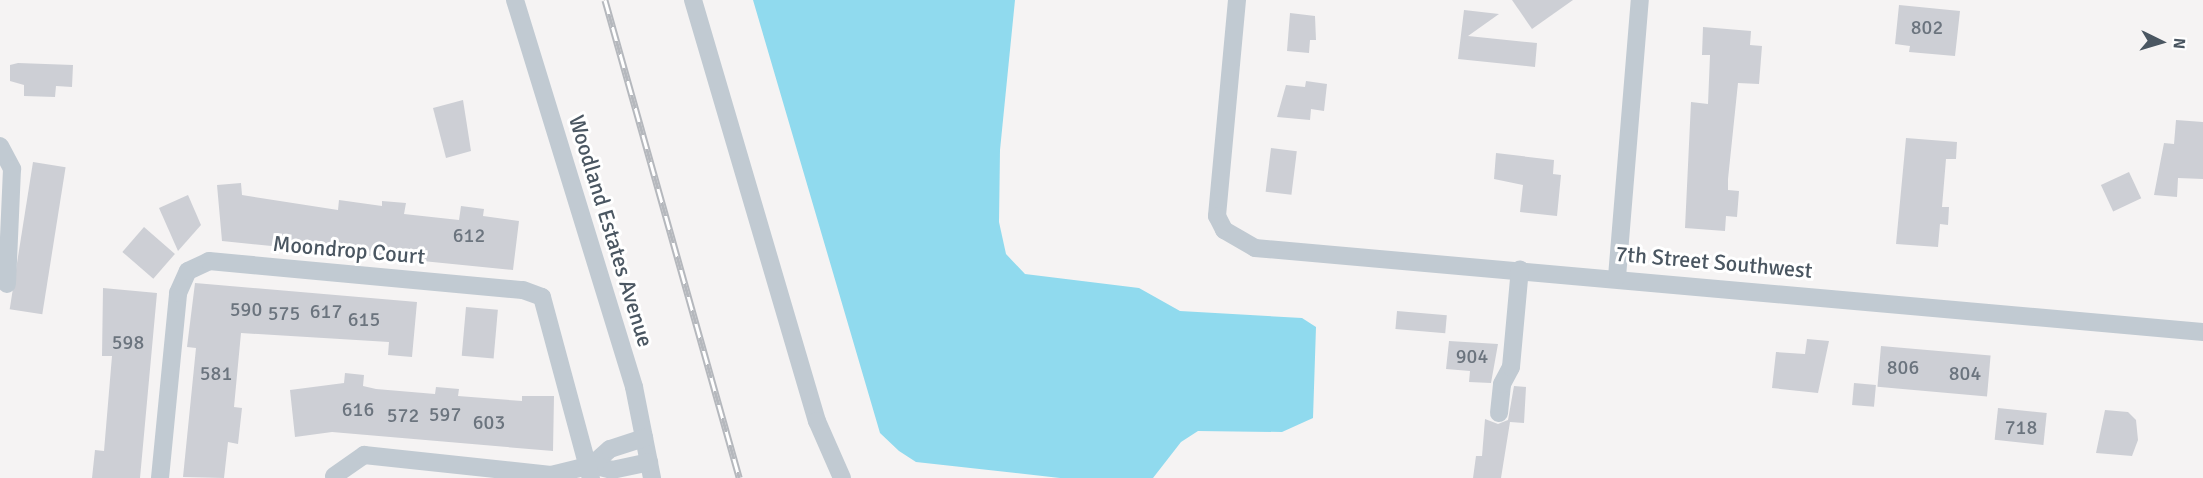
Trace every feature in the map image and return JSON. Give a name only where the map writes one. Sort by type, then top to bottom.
[{"type":"street","name":"Woodland Estates Avenue","points":[[515,0],[634,387],[650,470]]},
{"type":"street","points":[[693,0],[817,421],[842,478]]},
{"type":"street","name":"7th Street Southwest","points":[[1237,0],[1217,216],[1224,230],[1255,248],[1617,277],[2203,332]]},
{"type":"street","points":[[1617,277],[1640,0]]},
{"type":"street","points":[[0,146],[12,169],[7,284]]},
{"type":"street","name":"Moondrop Court","points":[[160,478],[178,292],[188,271],[209,261],[523,290],[542,297],[592,472]]},
{"type":"street","points":[[1499,413],[1502,384],[1511,367],[1520,269]]},
{"type":"street","points":[[592,472],[610,449],[644,438]]},
{"type":"street","points":[[334,476],[364,455],[551,475],[612,470],[650,470]]},
{"type":"water","points":[[753,0],[1015,0],[1000,150],[999,222],[1006,254],[1025,274],[1139,288],[1180,311],[1302,318],[1316,327],[1313,418],[1282,432],[1198,431],[1181,442],[1153,478],[1060,478],[916,462],[899,451],[880,433]]},
{"type":"building","points":[[1512,0],[1573,0],[1532,29]]},
{"type":"building","points":[[1899,5],[1960,11],[1955,56],[1909,52],[1910,46],[1895,44]]},
{"type":"building","points":[[1464,10],[1499,14],[1468,36],[1537,43],[1535,67],[1458,59]]},
{"type":"building","points":[[1290,13],[1315,16],[1316,40],[1310,40],[1309,53],[1287,51]]},
{"type":"building","points":[[1703,27],[1751,31],[1750,45],[1762,46],[1759,84],[1738,83],[1728,179],[1728,190],[1739,191],[1737,217],[1726,216],[1725,231],[1685,228],[1691,102],[1708,104],[1710,55],[1702,55]]},
{"type":"building","points":[[18,63],[73,65],[72,87],[56,86],[55,97],[24,96],[24,85],[10,81],[10,65]]},
{"type":"building","points":[[1306,81],[1327,84],[1324,111],[1311,109],[1310,120],[1277,117],[1286,85],[1305,87]]},
{"type":"building","points":[[463,100],[471,151],[446,158],[433,108]]},
{"type":"building","points":[[2176,120],[2203,122],[2203,179],[2178,178],[2177,197],[2154,195],[2164,143],[2174,144]]},
{"type":"building","points":[[1906,138],[1957,142],[1956,159],[1946,159],[1942,207],[1949,207],[1948,225],[1940,224],[1938,247],[1896,244]]},
{"type":"building","points":[[1271,148],[1297,151],[1291,195],[1266,192]]},
{"type":"building","points":[[1496,153],[1554,160],[1553,174],[1561,175],[1557,216],[1520,212],[1523,185],[1494,179]]},
{"type":"building","points":[[33,162],[66,167],[42,314],[10,309]]},
{"type":"building","points":[[2129,172],[2141,198],[2113,211],[2101,185]]},
{"type":"building","points":[[241,183],[242,195],[338,210],[339,200],[382,206],[382,201],[406,203],[404,214],[459,220],[461,206],[484,209],[483,216],[519,221],[513,270],[222,241],[217,185]]},
{"type":"building","points":[[188,195],[201,225],[178,251],[159,208]]},
{"type":"building","points":[[144,227],[175,254],[153,279],[122,252]]},
{"type":"building","points":[[195,283],[417,302],[412,357],[388,355],[389,342],[241,333],[234,407],[242,408],[238,444],[228,442],[224,478],[183,477],[196,348],[187,347]]},
{"type":"building","points":[[103,288],[157,293],[140,478],[92,478],[95,450],[104,451],[112,356],[102,356]]},
{"type":"building","points":[[466,307],[498,310],[494,359],[462,356]]},
{"type":"building","points":[[1397,311],[1447,315],[1445,333],[1395,329]]},
{"type":"building","points":[[1807,339],[1829,341],[1818,393],[1772,388],[1776,352],[1805,354]]},
{"type":"building","points":[[1449,341],[1498,344],[1491,383],[1469,382],[1470,371],[1446,369]]},
{"type":"building","points":[[1881,346],[1991,356],[1987,396],[1877,387]]},
{"type":"building","points":[[345,373],[364,375],[363,386],[376,389],[435,394],[436,387],[459,389],[458,396],[522,401],[522,396],[554,396],[553,451],[332,432],[295,437],[290,390],[344,383]]},
{"type":"building","points":[[1854,383],[1876,385],[1874,407],[1852,405]]},
{"type":"building","points":[[1514,386],[1526,387],[1524,423],[1510,422],[1501,478],[1473,478],[1476,456],[1482,456],[1485,419],[1498,424],[1508,420]]},
{"type":"building","points":[[1998,408],[2047,413],[2043,445],[1995,440]]},
{"type":"building","points":[[2105,410],[2128,412],[2136,420],[2138,440],[2132,456],[2096,453]]},
{"type":"railway","points":[[605,0],[739,478]]}]
